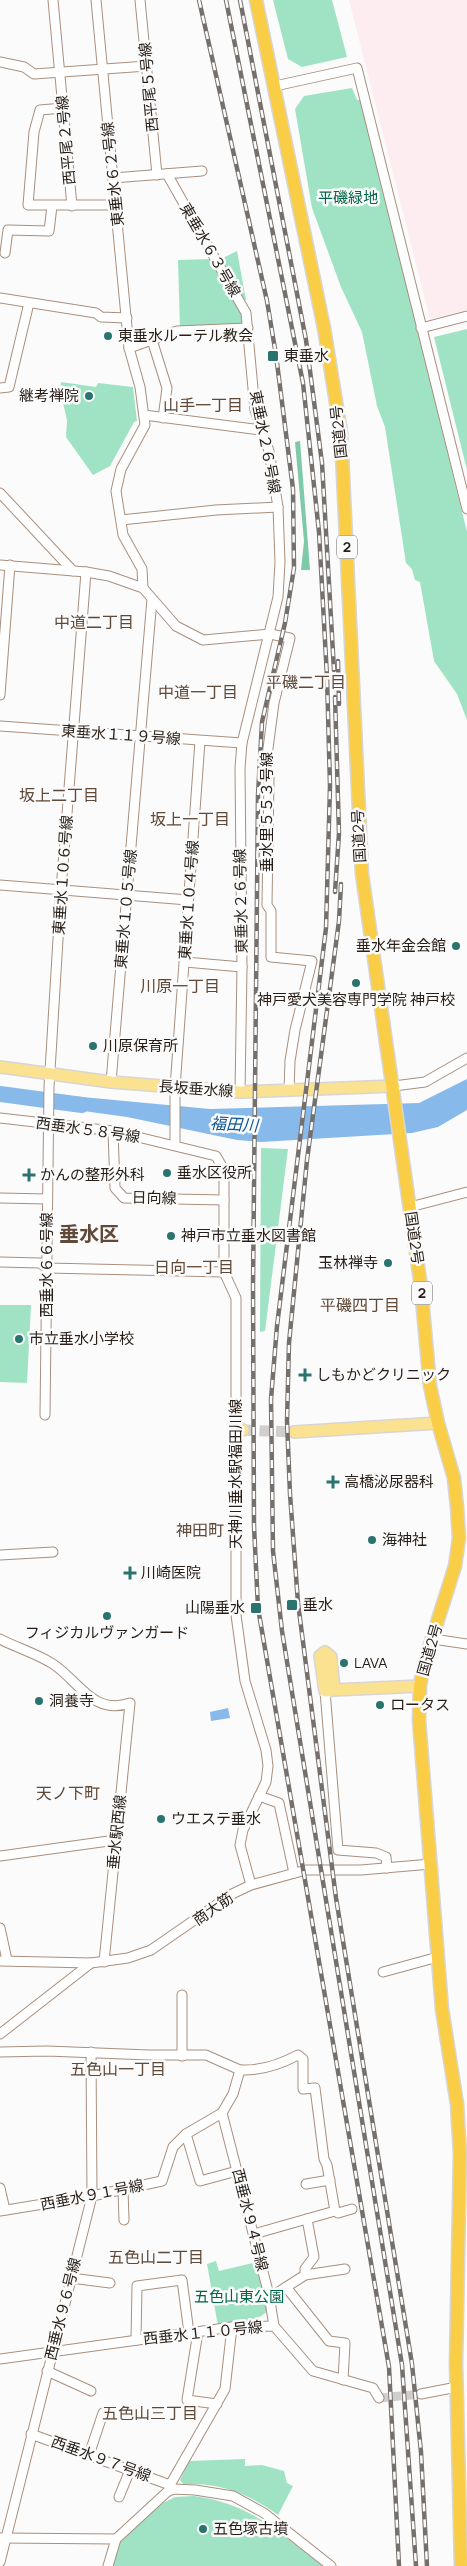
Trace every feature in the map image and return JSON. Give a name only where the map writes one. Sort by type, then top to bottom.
[{"type":"highway","name":"国道2号","points":[[256,0],[324,328],[341,432],[362,874],[394,1086],[421,1287],[430,1386],[438,1423],[454,1478],[458,1538],[447,1594],[432,1639],[420,1686],[420,1745],[442,2009],[458,2104],[460,2154],[456,2387],[461,2566]]},
{"type":"main road","name":"長坂垂水線","points":[[0,1067],[175,1093],[394,1086]]},
{"type":"main road","points":[[294,1432],[438,1423]]},
{"type":"main road","points":[[330,1691],[420,1686]]},
{"type":"street","name":"西平尾２号線","points":[[53,0],[72,206]]},
{"type":"street","name":"東垂水６２号線","points":[[96,0],[129,348],[140,387],[144,415]]},
{"type":"street","name":"西平尾５号線","points":[[140,0],[157,174]]},
{"type":"street","points":[[0,62],[24,67],[34,74],[59,74],[147,66]]},
{"type":"street","points":[[275,86],[358,68],[467,510]]},
{"type":"street","points":[[63,108],[40,110],[34,132],[28,205],[116,205]]},
{"type":"street","points":[[113,178],[202,171]]},
{"type":"street","name":"東垂水６３号線","points":[[167,174],[246,313],[248,328]]},
{"type":"street","points":[[5,252],[8,230],[49,231],[52,206]]},
{"type":"street","points":[[0,298],[96,312],[100,317],[127,318]]},
{"type":"street","points":[[4,387],[29,303]]},
{"type":"street","points":[[421,328],[467,316]]},
{"type":"street","points":[[129,348],[177,331],[248,328]]},
{"type":"street","name":"東垂水２６号線","points":[[240,1092],[242,743],[278,597],[280,562],[278,507],[269,451],[255,410],[248,328]]},
{"type":"street","points":[[152,340],[167,388],[163,418]]},
{"type":"street","points":[[143,588],[142,570],[126,541],[116,490],[121,469],[145,425],[144,415],[261,430]]},
{"type":"street","points":[[0,493],[73,571]]},
{"type":"street","points":[[121,520],[216,510],[278,507]]},
{"type":"street","points":[[0,564],[86,572],[109,576],[143,588],[176,626],[203,640],[270,634]]},
{"type":"street","points":[[0,695],[10,565]]},
{"type":"street","name":"東垂水１０６号線","points":[[49,1087],[61,890],[86,572]]},
{"type":"street","name":"東垂水１０５号線","points":[[111,1082],[152,599]]},
{"type":"street","name":"垂水里５５３号線","points":[[270,634],[290,638],[274,703],[265,771],[269,777],[267,905],[271,911],[271,957],[312,961],[294,1030],[289,1090]]},
{"type":"street","name":"東垂水１１９号線","points":[[0,726],[242,743]]},
{"type":"street","name":"東垂水１０４号線","points":[[175,1093],[200,741]]},
{"type":"street","points":[[0,885],[188,900]]},
{"type":"street","points":[[185,962],[242,967]]},
{"type":"street","points":[[394,1086],[425,1082],[467,1058]]},
{"type":"street","name":"西垂水６６号線","points":[[45,1415],[49,1087]]},
{"type":"street","points":[[175,1093],[175,1144]]},
{"type":"street","name":"西垂水５８号線","points":[[0,1118],[48,1119],[113,1130],[175,1144]]},
{"type":"street","name":"日向線","points":[[113,1130],[115,1188],[124,1198],[224,1200]]},
{"type":"street","name":"天神川垂水駅福田川線","points":[[175,1144],[216,1156],[224,1170],[224,1272],[236,1298],[240,1430],[236,1615],[245,1681],[266,1750],[268,1766],[266,1782],[243,1830],[240,1845],[251,1884]]},
{"type":"street","points":[[410,1207],[467,1192]]},
{"type":"street","points":[[0,1198],[47,1199]]},
{"type":"street","points":[[0,1262],[40,1263],[47,1268],[224,1272]]},
{"type":"street","points":[[0,1555],[53,1552]]},
{"type":"street","name":"垂水駅西線","points":[[0,1639],[55,1665],[86,1696],[119,1707],[130,1703],[104,1962]]},
{"type":"street","points":[[432,1639],[467,1644]]},
{"type":"street","points":[[330,1691],[338,1850],[364,1851],[386,1857],[387,1868]]},
{"type":"street","points":[[258,1796],[279,1804],[294,1873]]},
{"type":"street","points":[[0,1856],[116,1840]]},
{"type":"street","name":"商大筋","points":[[4,1960],[104,1962],[151,1950],[232,1894],[251,1884],[306,1870],[387,1868],[431,1864]]},
{"type":"street","points":[[0,1928],[4,1960]]},
{"type":"street","points":[[383,1972],[438,1957]]},
{"type":"street","points":[[0,2034],[91,1963]]},
{"type":"street","points":[[182,1995],[182,2056]]},
{"type":"street","points":[[0,2052],[206,2055],[240,2070],[249,2070],[288,2060],[298,2055],[303,2059],[302,2089],[316,2088],[324,2159],[330,2180],[335,2212],[254,2234]]},
{"type":"street","name":"西垂水９６号線","points":[[0,2562],[3,2538],[92,2196],[91,2052]]},
{"type":"street","points":[[222,2113],[233,2094],[240,2070]]},
{"type":"street","name":"西垂水９１号線","points":[[2,2211],[92,2196],[162,2181],[173,2147],[186,2134],[222,2113]]},
{"type":"street","name":"西垂水９４号線","points":[[222,2113],[269,2295],[274,2326]]},
{"type":"street","points":[[186,2134],[200,2181],[238,2171]]},
{"type":"street","points":[[306,2184],[330,2180]]},
{"type":"street","points":[[0,2188],[2,2211]]},
{"type":"street","points":[[123,2190],[124,2220]]},
{"type":"street","points":[[338,2213],[352,2210]]},
{"type":"street","points":[[304,2276],[305,2269],[314,2257],[307,2219]]},
{"type":"street","points":[[269,2295],[277,2293],[304,2276],[345,2269]]},
{"type":"street","points":[[71,2278],[110,2283]]},
{"type":"street","points":[[136,2340],[137,2286],[182,2280],[194,2332],[186,2400],[217,2404]]},
{"type":"street","points":[[286,2286],[329,2341],[345,2343],[343,2380]]},
{"type":"street","name":"西垂水１１０号線","points":[[0,2359],[232,2327],[274,2326],[309,2368],[318,2373],[374,2388],[380,2398]]},
{"type":"street","points":[[108,2566],[116,2539],[172,2487],[225,2389],[232,2327]]},
{"type":"street","points":[[47,2372],[91,2392]]},
{"type":"street","points":[[421,2394],[456,2387]]},
{"type":"street","points":[[89,2455],[103,2414]]},
{"type":"street","name":"西垂水９７号線","points":[[31,2434],[172,2487],[233,2496],[264,2513],[331,2566]]},
{"type":"street","points":[[120,2497],[130,2470]]},
{"type":"street","points":[[3,2538],[116,2539]]},
{"type":"shaded area","points":[[349,0],[467,0],[467,310],[430,319]]},
{"type":"green space","points":[[273,0],[332,0],[347,57],[302,67],[288,59]]},
{"type":"green space","name":"平磯緑地","points":[[352,88],[357,100],[361,100],[467,532],[467,720],[457,694],[434,661],[420,582],[415,580],[412,569],[406,563],[385,427],[377,406],[362,332],[341,287],[312,208],[295,109],[304,96]]},
{"type":"green space","points":[[237,251],[246,300],[241,299],[219,260]]},
{"type":"green space","points":[[212,259],[245,319],[245,326],[180,329],[178,260]]},
{"type":"green space","points":[[467,329],[467,470],[434,337]]},
{"type":"green space","points":[[61,382],[96,387],[98,383],[133,387],[137,421],[134,422],[110,466],[93,475],[66,437],[67,420],[63,403],[60,402]]},
{"type":"green space","points":[[300,441],[310,570],[301,570],[304,541],[295,442]]},
{"type":"green space","points":[[261,1148],[288,1149],[265,1331],[260,1332]]},
{"type":"green space","points":[[0,1305],[31,1305],[27,1383],[0,1382]]},
{"type":"green space","name":"五色山東公園","points":[[216,2261],[219,2271],[257,2262],[268,2311],[254,2321],[218,2326],[207,2264]]},
{"type":"green space","points":[[245,2459],[245,2466],[262,2465],[284,2471],[287,2483],[293,2486],[278,2515],[257,2501],[233,2491],[209,2485],[184,2485],[180,2480],[189,2461]]},
{"type":"green space","name":"五色塚古墳","points":[[194,2496],[232,2506],[263,2521],[323,2566],[112,2566],[122,2537],[163,2503],[175,2497]]},
{"type":"water","points":[[467,1079],[467,1110],[438,1127],[412,1133],[261,1142],[237,1140],[127,1117],[62,1108],[61,1095],[210,1109],[419,1103]]},
{"type":"water","points":[[228,1708],[230,1718],[211,1721],[210,1712]]},
{"type":"waterway","name":"福田川","points":[[0,1094],[82,1105]]},
{"type":"tunnel","points":[[243,1430],[294,1432]]},
{"type":"tunnel","points":[[379,2398],[421,2394]]},
{"type":"railway","points":[[199,0],[267,301],[276,355],[293,489],[294,568],[285,623],[262,722],[258,795],[253,1286],[254,1526],[258,1608],[389,2367],[399,2566]]},
{"type":"railway","points":[[226,0],[303,383],[319,532],[327,677],[330,786],[326,928],[277,1326],[271,1399],[273,1551],[282,1631],[402,2365],[416,2566]]},
{"type":"railway","points":[[240,0],[306,340],[322,463],[334,670]]},
{"type":"railway","points":[[338,661],[339,704]]},
{"type":"railway","points":[[335,697],[339,833],[335,892]]},
{"type":"railway","points":[[341,884],[339,921],[307,1160],[289,1343],[287,1421],[290,1494],[298,1603],[336,1898],[412,2364],[421,2452],[427,2566]]},
{"type":"place","name":"東垂水ルーテル教会","points":[[108,336]]},
{"type":"place","name":"東垂水","points":[[273,356]]},
{"type":"place","name":"継考禅院","points":[[89,396]]},
{"type":"place","name":"垂水年金会館","points":[[456,946]]},
{"type":"place","name":"神戸愛犬美容専門学院 神戸校","points":[[356,983]]},
{"type":"place","name":"川原保育所","points":[[93,1046]]},
{"type":"place","name":"垂水区役所","points":[[167,1173]]},
{"type":"place","name":"かんの整形外科","points":[[29,1175]]},
{"type":"place","name":"神戸市立垂水図書館","points":[[171,1236]]},
{"type":"place","name":"玉林禅寺","points":[[388,1263]]},
{"type":"place","name":"市立垂水小学校","points":[[19,1339]]},
{"type":"place","name":"しもかどクリニック","points":[[305,1375]]},
{"type":"place","name":"高橋泌尿器科","points":[[333,1482]]},
{"type":"place","name":"海神社","points":[[372,1540]]},
{"type":"place","name":"川崎医院","points":[[130,1573]]},
{"type":"place","name":"垂水","points":[[292,1605]]},
{"type":"place","name":"山陽垂水","points":[[256,1608]]},
{"type":"place","name":"フィジカルヴァンガード","points":[[107,1616]]},
{"type":"place","name":"LAVA","points":[[344,1663]]},
{"type":"place","name":"洞養寺","points":[[39,1701]]},
{"type":"place","name":"ロータス","points":[[380,1705]]},
{"type":"place","name":"ウエステ垂水","points":[[161,1819]]},
{"type":"place","name":"五色塚古墳","points":[[203,2529]]},
{"type":"district","name":"山手一丁目","points":[[203,405]]},
{"type":"district","name":"中道二丁目","points":[[94,622]]},
{"type":"district","name":"平磯二丁目","points":[[306,682]]},
{"type":"district","name":"中道一丁目","points":[[198,692]]},
{"type":"district","name":"坂上二丁目","points":[[59,795]]},
{"type":"district","name":"坂上一丁目","points":[[190,819]]},
{"type":"district","name":"川原一丁目","points":[[180,986]]},
{"type":"district","name":"垂水区","points":[[89,1234]]},
{"type":"district","name":"日向一丁目","points":[[194,1267]]},
{"type":"district","name":"平磯四丁目","points":[[360,1305]]},
{"type":"district","name":"神田町","points":[[200,1530]]},
{"type":"district","name":"天ノ下町","points":[[68,1793]]},
{"type":"district","name":"五色山一丁目","points":[[118,2069]]},
{"type":"district","name":"五色山二丁目","points":[[156,2257]]},
{"type":"district","name":"五色山三丁目","points":[[150,2413]]}]
